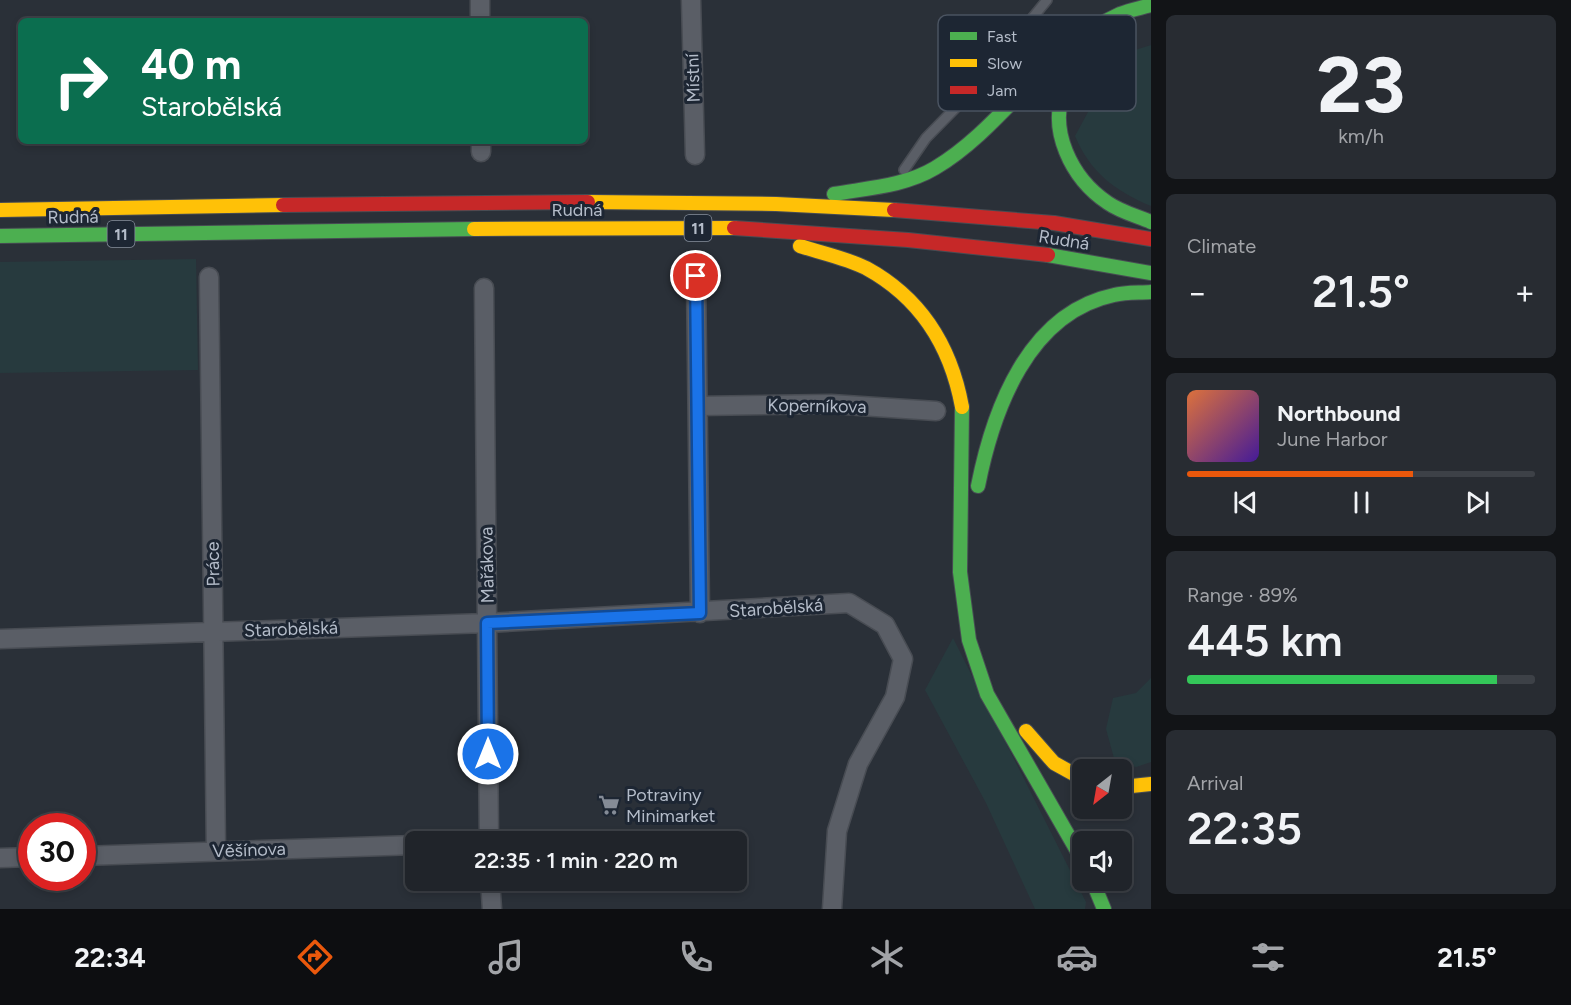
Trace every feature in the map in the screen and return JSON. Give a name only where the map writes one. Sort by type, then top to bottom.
[{"type":"highway","points":[[1120,15],[1132,9],[1151,5]]},
{"type":"highway","points":[[776,204],[894,184],[935,167],[976,139],[1005,111]]},
{"type":"highway","points":[[1059,111],[1060,137],[1073,166],[1093,190],[1115,207],[1151,222]]},
{"type":"highway","name":"Rudná","points":[[0,210],[496,201],[776,204],[914,211],[1054,224],[1151,239]]},
{"type":"highway","name":"Rudná","points":[[0,236],[507,228],[734,228],[908,240],[1045,255],[1151,273]]},
{"type":"highway","points":[[734,228],[831,254],[864,267],[910,301],[943,343],[957,380],[963,412],[960,572],[971,649],[987,694],[1000,720],[1041,785],[1072,841]]},
{"type":"highway","points":[[977,496],[982,462],[993,424],[1017,373],[1039,340],[1063,318],[1089,302],[1117,294],[1151,292]]},
{"type":"highway","points":[[975,524],[975,560]]},
{"type":"highway","points":[[976,578],[981,625]]},
{"type":"highway","points":[[988,651],[994,669]]},
{"type":"highway","points":[[1004,695],[1016,716],[1053,763],[1072,773]]},
{"type":"highway","points":[[1132,786],[1151,784]]},
{"type":"highway","points":[[1097,891],[1104,909]]},
{"type":"street","points":[[480,0],[480,18]]},
{"type":"street","name":"Místní","points":[[691,0],[695,155]]},
{"type":"street","points":[[696,276],[700,613]]},
{"type":"street","name":"Práce","points":[[209,277],[216,851]]},
{"type":"street","name":"Mařákova","points":[[484,288],[489,831]]},
{"type":"street","name":"Koperníkova","points":[[698,406],[831,404],[936,411]]},
{"type":"street","name":"Starobělská","points":[[0,639],[487,623],[849,603],[885,625],[903,659],[895,697],[858,764],[837,831],[832,909]]},
{"type":"street","name":"Věšínova","points":[[96,855],[405,845]]},
{"type":"street","points":[[0,858],[18,857]]},
{"type":"street","points":[[491,891],[492,909]]},
{"type":"lane","points":[[1035,15],[1047,0]]},
{"type":"lane","points":[[894,184],[926,138],[952,111]]},
{"type":"green space","points":[[1151,45],[1151,206],[1126,194],[1105,179],[1088,160],[1075,136],[1089,111],[1136,111],[1136,50]]},
{"type":"green space","points":[[196,259],[198,370],[0,373],[0,262]]},
{"type":"green space","points":[[953,638],[1072,874],[1072,891],[1080,891],[1086,902],[1085,909],[1035,909],[986,803],[925,690]]},
{"type":"green space","points":[[1151,678],[1151,762],[1136,767],[1132,766],[1132,759],[1114,759],[1106,729],[1113,698],[1136,693]]},
{"type":"traffic: fast","points":[[1118,15],[1151,5]]},
{"type":"traffic: fast","points":[[834,194],[899,183],[923,174],[960,151],[1003,111]]},
{"type":"traffic: fast","points":[[1060,111],[1061,136],[1066,152],[1083,181],[1108,203],[1151,222]]},
{"type":"traffic: fast","points":[[0,236],[474,229]]},
{"type":"traffic: fast","points":[[1048,255],[1151,273]]},
{"type":"traffic: fast","points":[[978,486],[993,427],[1005,397],[1019,369],[1037,343],[1059,322],[1084,305],[1119,294],[1151,292]]},
{"type":"traffic: fast","points":[[962,407],[960,572],[969,640],[987,694],[1072,842]]},
{"type":"traffic: fast","points":[[1097,891],[1104,909]]},
{"type":"traffic: slow","points":[[588,202],[776,204],[894,210]]},
{"type":"traffic: slow","points":[[0,210],[283,205]]},
{"type":"traffic: slow","points":[[474,229],[734,228]]},
{"type":"traffic: slow","points":[[800,246],[858,264],[903,294],[918,309],[941,345],[950,364],[962,407]]},
{"type":"traffic: slow","points":[[1026,731],[1054,763],[1072,773]]},
{"type":"traffic: slow","points":[[1132,786],[1151,784]]},
{"type":"traffic: jam","points":[[283,205],[588,202]]},
{"type":"traffic: jam","points":[[894,210],[1054,223],[1151,239]]},
{"type":"traffic: jam","points":[[734,228],[908,240],[1048,255]]},
{"type":"place","name":"Potraviny Minimarket","points":[[609,805]]},
{"type":"route","points":[[488,754],[487,623],[700,613],[696,276]]}]
